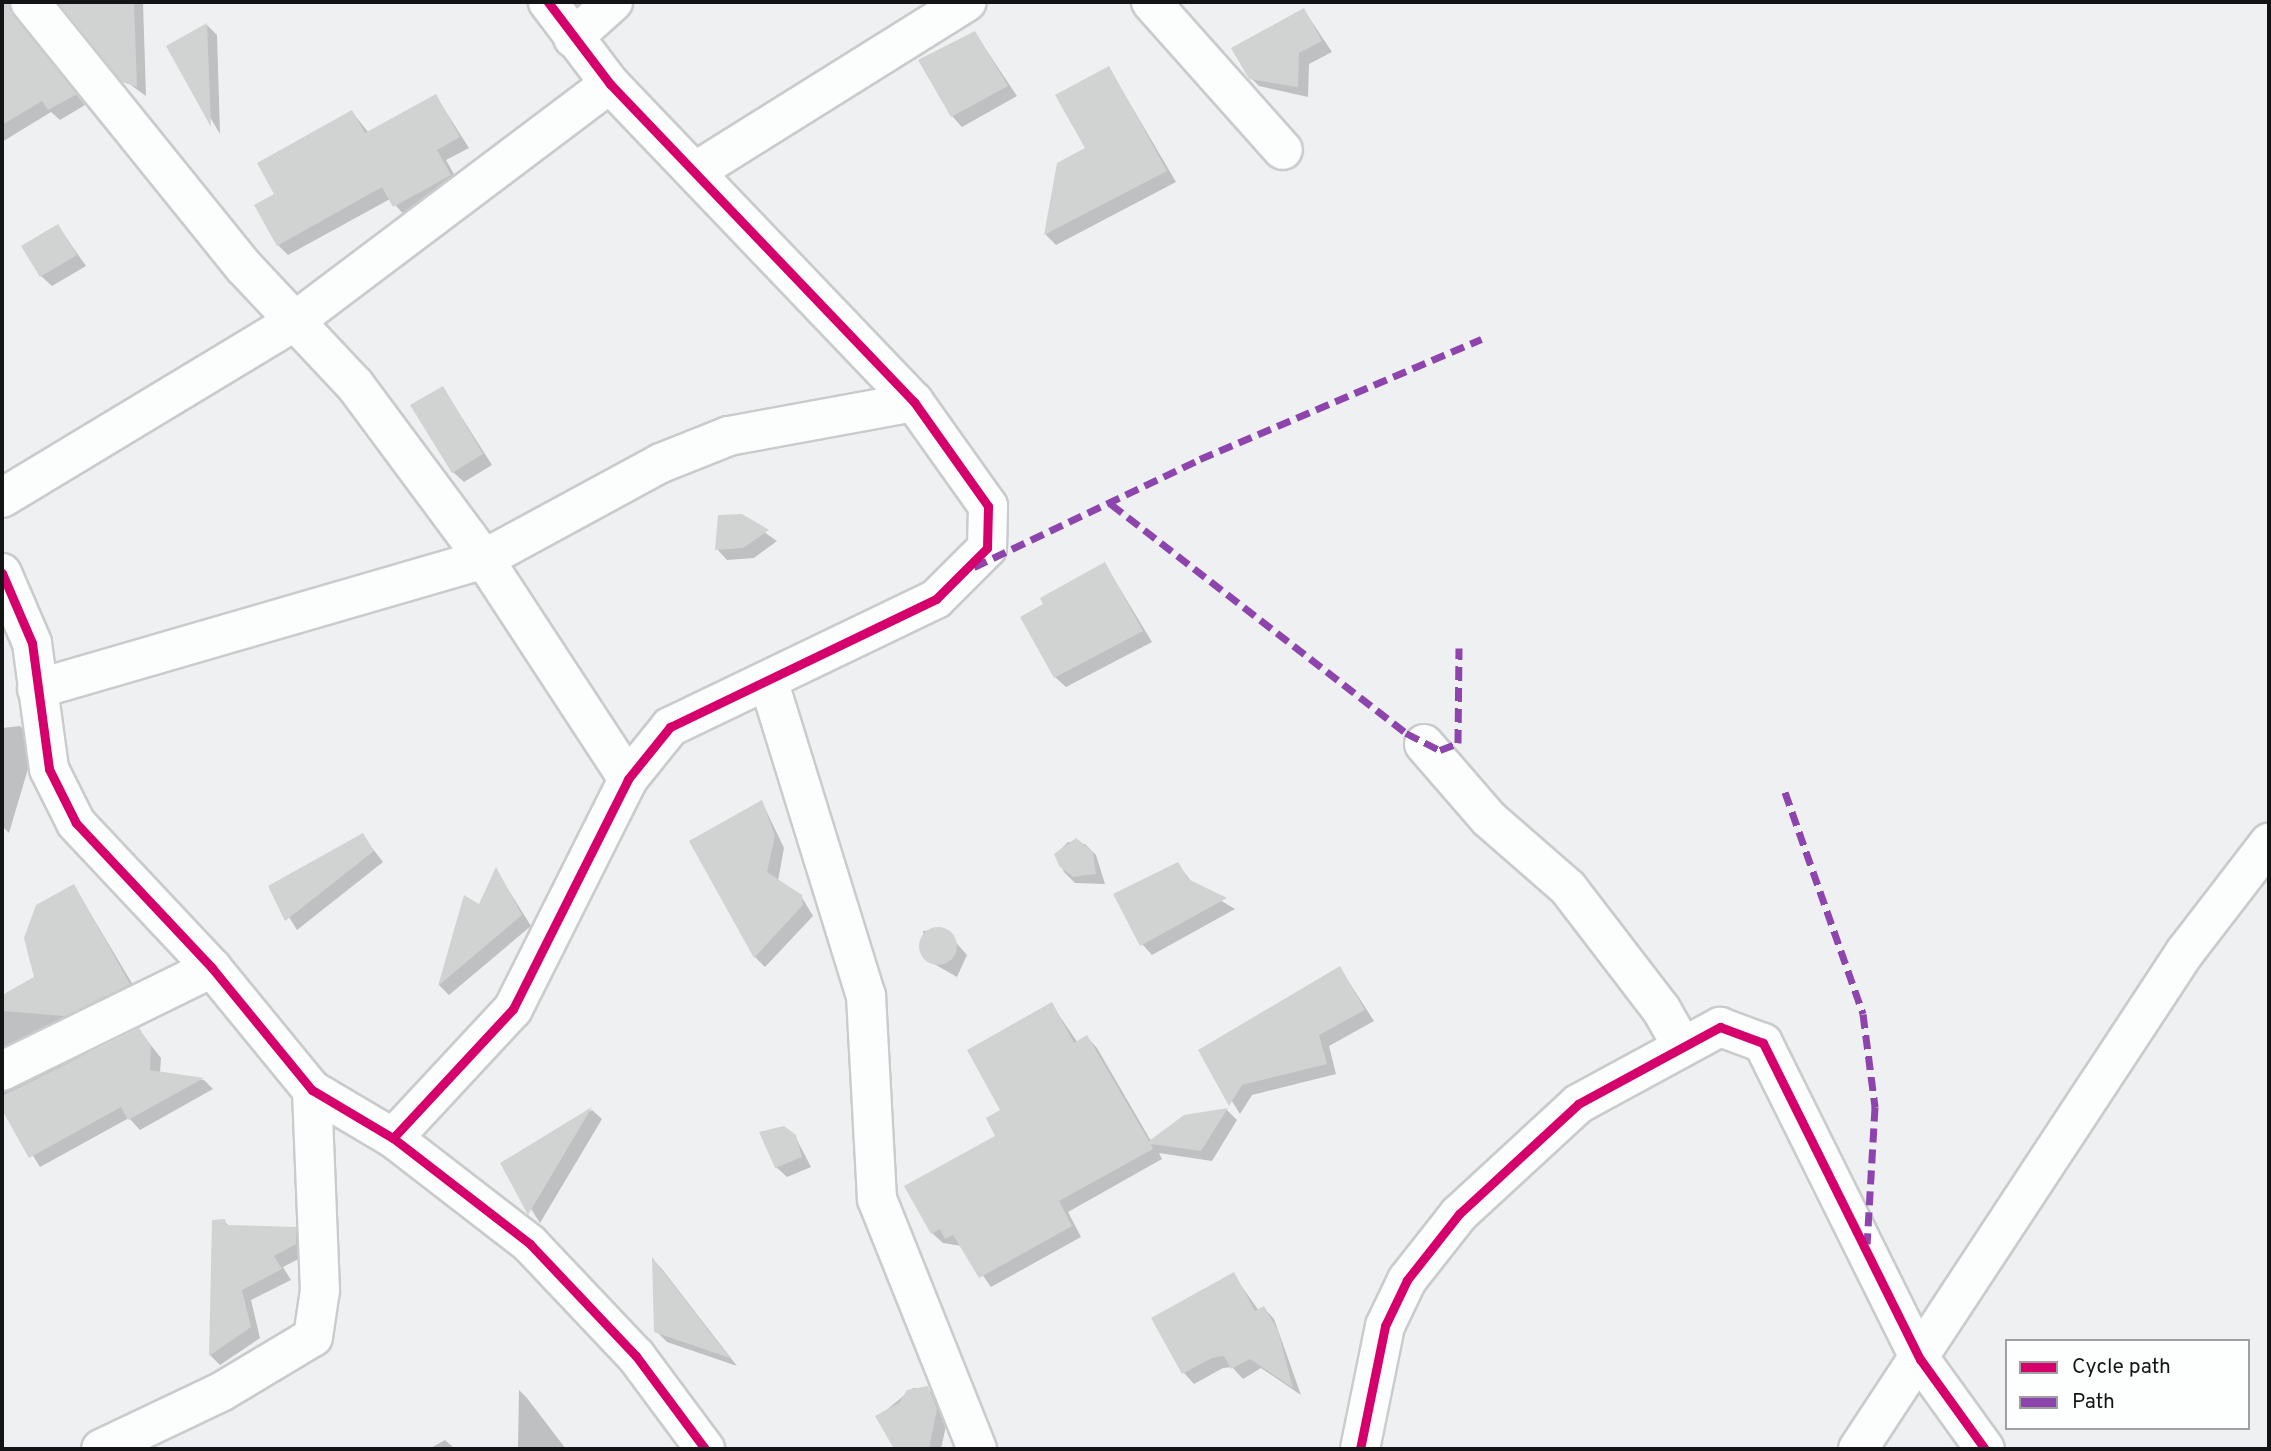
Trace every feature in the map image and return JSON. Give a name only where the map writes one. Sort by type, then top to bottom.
[{"type":"street","points":[[30,2],[147,151],[295,321],[355,384],[484,559],[628,779]]},
{"type":"street","points":[[393,1138],[513,1009],[628,779],[670,727],[768,683],[936,599],[987,548],[988,506],[914,402],[610,84],[548,2]]},
{"type":"street","points":[[573,38],[613,2]]},
{"type":"street","points":[[696,171],[967,2]]},
{"type":"street","points":[[1151,2],[1283,150]]},
{"type":"street","points":[[2,498],[295,321],[610,84]]},
{"type":"street","points":[[37,689],[484,559],[661,463],[729,436],[914,402]]},
{"type":"street","points":[[2,573],[32,643],[49,769],[76,823],[212,968],[313,1090],[393,1138],[530,1244],[636,1356],[705,1449]]},
{"type":"street","points":[[768,683],[866,996],[877,1199],[977,1449]]},
{"type":"street","points":[[1424,744],[1489,819],[1568,888],[1661,1009],[1682,1046]]},
{"type":"street","points":[[1858,1449],[1920,1359],[2185,952],[2269,843]]},
{"type":"street","points":[[2,1071],[212,968]]},
{"type":"street","points":[[1360,1449],[1385,1326],[1427,1253],[1490,1182],[1578,1104],[1720,1027],[1763,1043],[1920,1359],[1984,1449]]},
{"type":"street","points":[[101,1449],[221,1392],[313,1337],[320,1290],[313,1090]]},
{"type":"building","points":[[2,2],[9,2],[77,94],[48,110],[42,101],[2,125]]},
{"type":"building","points":[[58,2],[134,2],[137,87],[122,82]]},
{"type":"building","points":[[1304,8],[1322,41],[1299,53],[1298,87],[1249,79],[1231,48]]},
{"type":"building","points":[[207,23],[211,127],[166,46]]},
{"type":"building","points":[[975,31],[1008,86],[951,117],[918,60]]},
{"type":"building","points":[[1109,66],[1167,171],[1044,235],[1057,163],[1085,148],[1055,95]]},
{"type":"building","points":[[436,94],[460,137],[437,150],[451,175],[393,207],[382,187],[277,246],[254,205],[274,194],[257,163],[352,110],[365,133]]},
{"type":"building","points":[[58,224],[77,255],[40,277],[21,246]]},
{"type":"building","points":[[443,386],[483,454],[452,473],[410,405]]},
{"type":"building","points":[[742,514],[769,530],[743,548],[715,550],[718,515]]},
{"type":"building","points":[[1105,562],[1143,631],[1054,678],[1020,617],[1043,604],[1040,598]]},
{"type":"building","points":[[762,800],[775,836],[767,872],[802,895],[803,905],[754,958],[689,841]]},
{"type":"building","points":[[363,833],[374,851],[285,921],[268,886]]},
{"type":"building","points":[[1076,838],[1093,852],[1096,874],[1073,877],[1059,866],[1054,854]]},
{"type":"building","points":[[1178,862],[1188,879],[1227,898],[1140,946],[1113,894]]},
{"type":"building","points":[[496,867],[522,915],[438,986],[464,895],[479,904]]},
{"type":"building","points":[[74,884],[130,984],[65,1016],[2,1011],[2,995],[34,977],[24,938],[36,905]]},
{"type":"building","points":[[938,927],[952,932],[957,946],[952,960],[938,965],[924,960],[919,946],[924,932]]},
{"type":"building","points":[[1340,966],[1365,1010],[1319,1035],[1327,1064],[1242,1085],[1229,1106],[1198,1050]]},
{"type":"building","points":[[1052,1002],[1074,1043],[1087,1035],[1149,1141],[1184,1115],[1228,1108],[1201,1151],[1151,1144],[1153,1149],[1059,1201],[1072,1226],[979,1278],[953,1235],[945,1239],[940,1229],[931,1234],[904,1186],[995,1136],[986,1118],[1000,1110],[967,1050]]},
{"type":"building","points":[[139,1028],[151,1046],[150,1070],[204,1078],[128,1120],[121,1107],[29,1158],[2,1110],[2,1096]]},
{"type":"building","points":[[592,1107],[528,1215],[500,1163]]},
{"type":"building","points":[[784,1126],[796,1135],[802,1157],[775,1168],[759,1132]]},
{"type":"building","points":[[225,1219],[226,1225],[296,1227],[296,1244],[274,1256],[282,1269],[242,1290],[251,1327],[209,1356],[212,1220]]},
{"type":"building","points":[[652,1257],[730,1358],[654,1332]]},
{"type":"building","points":[[1234,1272],[1255,1311],[1264,1306],[1278,1331],[1293,1388],[1250,1359],[1231,1369],[1224,1356],[1212,1358],[1182,1374],[1151,1318]]},
{"type":"building","points":[[928,1386],[937,1409],[929,1449],[894,1449],[875,1416],[899,1403],[907,1390]]},
{"type":"marked path","points":[[974,567],[1200,459],[1482,339]]},
{"type":"marked path","points":[[1111,504],[1406,733],[1440,750],[1458,743],[1459,648]]},
{"type":"marked path","points":[[1785,792],[1863,1014],[1875,1107],[1867,1244]]},
{"type":"cycle path","points":[[393,1138],[513,1009],[628,779],[670,727],[936,599],[987,548],[988,506],[914,402],[610,84],[548,2]]},
{"type":"cycle path","points":[[2,573],[32,643],[49,769],[76,823],[212,968],[312,1090],[393,1138],[530,1244],[636,1356],[705,1449]]},
{"type":"cycle path","points":[[1360,1449],[1385,1326],[1407,1280],[1459,1214],[1578,1104],[1720,1027],[1763,1043],[1920,1359],[1985,1449]]}]
